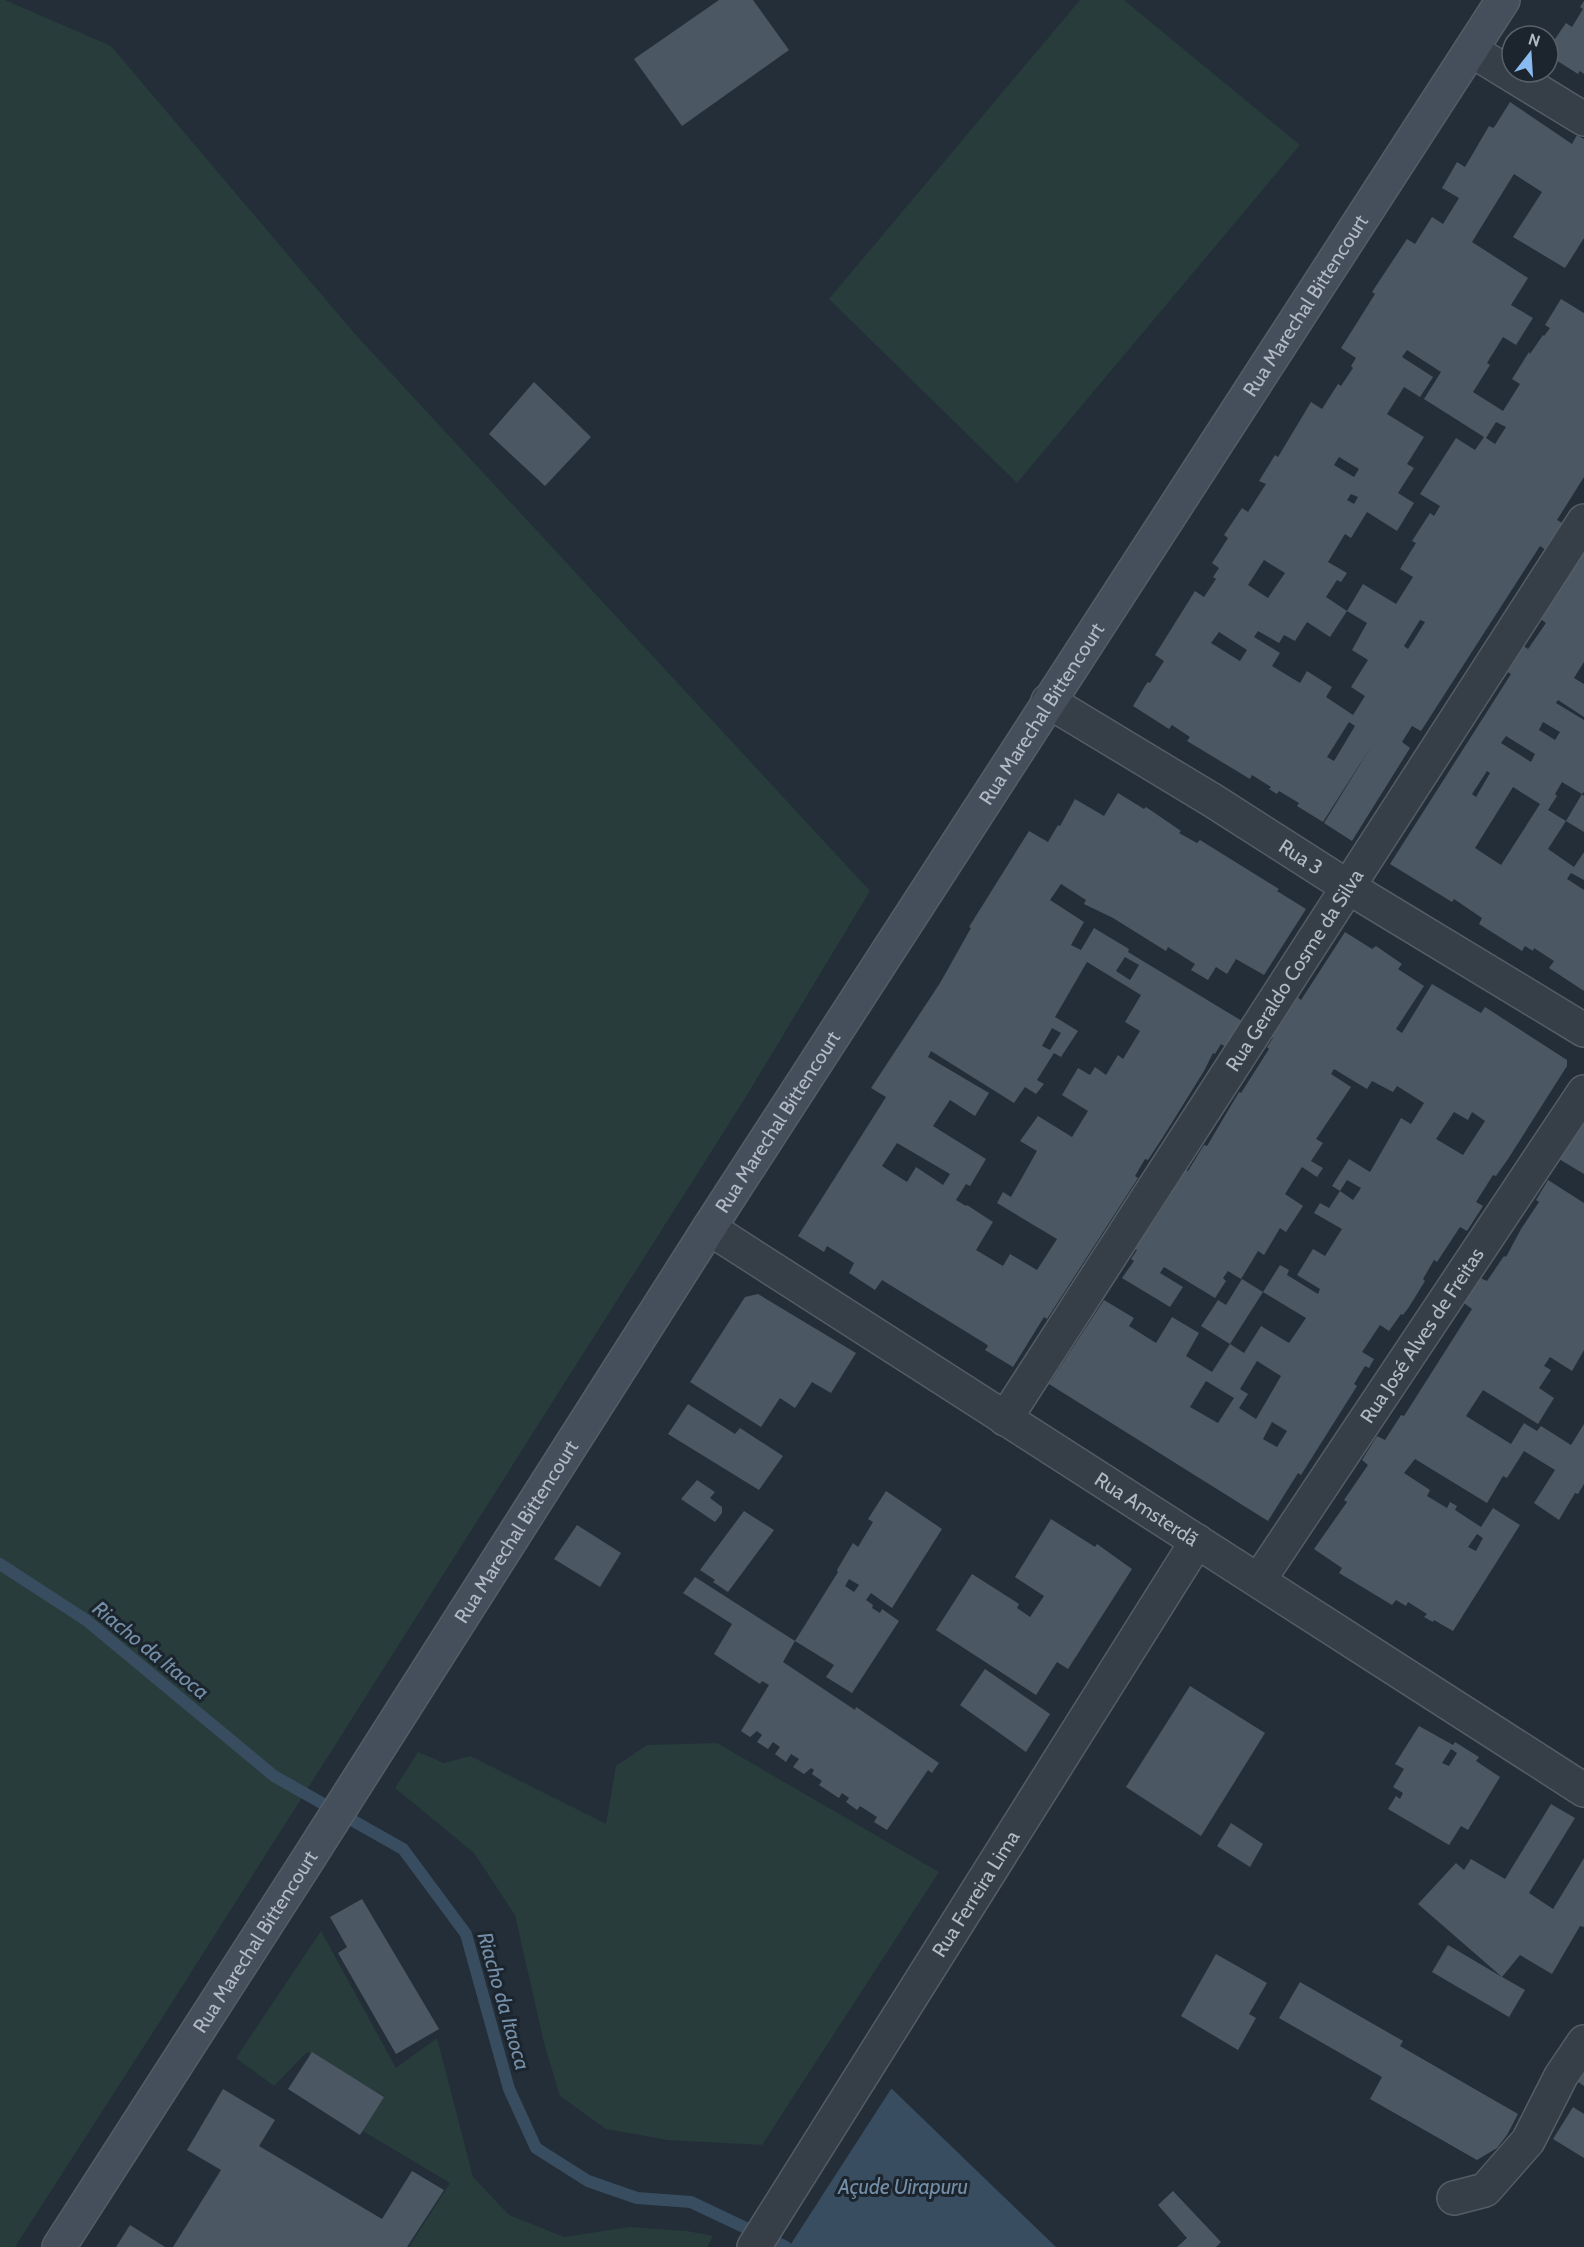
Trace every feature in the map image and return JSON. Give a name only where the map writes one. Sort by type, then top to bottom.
[{"type":"main road","name":"Rua Marechal Bittencourt","points":[[59,2247],[709,1228],[1503,0]]},
{"type":"street","points":[[1471,50],[1584,118]]},
{"type":"street","name":"Rua Geraldo Cosme da Silva","points":[[1005,1419],[1584,521]]},
{"type":"street","name":"Rua 3","points":[[1048,701],[1584,1030]]},
{"type":"street","name":"Rua José Alves de Freitas","points":[[1259,1580],[1584,1092]]},
{"type":"street","name":"Rua Amsterdã","points":[[709,1228],[1584,1790]]},
{"type":"street","name":"Rua Ferreira Lima","points":[[754,2247],[1197,1540]]},
{"type":"street","points":[[1454,2198],[1485,2190],[1528,2141],[1561,2076],[1584,2042]]},
{"type":"green space","points":[[0,0],[5,0],[111,46],[355,334],[870,891],[744,1100],[15,2247],[0,2247]]},
{"type":"green space","points":[[1080,0],[1124,0],[1300,145],[1017,483],[829,299]]},
{"type":"green space","points":[[717,1743],[939,1872],[762,2145],[668,2140],[606,2129],[560,2096],[544,2043],[515,1915],[474,1853],[395,1788],[418,1752],[444,1763],[470,1756],[606,1824],[616,1766],[647,1745]]},
{"type":"green space","points":[[321,1931],[396,2068],[437,2038],[473,2177],[509,2215],[564,2237],[629,2227],[687,2231],[713,2236],[707,2247],[409,2247],[450,2183],[361,2130],[384,2096],[307,2052],[274,2086],[236,2058]]},
{"type":"water","name":"Açude Uirapuru","points":[[892,2089],[1056,2247],[789,2247]]},
{"type":"building","points":[[719,0],[753,0],[789,50],[682,126],[634,59]]},
{"type":"building","points":[[1584,1],[1584,74],[1580,71],[1578,74],[1560,63],[1560,32],[1566,23],[1572,27],[1583,9],[1580,7]]},
{"type":"building","points":[[1510,102],[1572,144],[1577,135],[1584,139],[1584,238],[1565,268],[1513,237],[1542,192],[1514,174],[1472,242],[1528,278],[1511,305],[1533,318],[1516,345],[1503,337],[1487,363],[1490,365],[1473,392],[1503,411],[1520,384],[1512,379],[1529,352],[1530,354],[1550,328],[1545,325],[1561,299],[1584,313],[1584,477],[1557,520],[1564,524],[1547,551],[1540,546],[1421,731],[1412,726],[1402,742],[1410,748],[1352,841],[1324,823],[1372,745],[1323,822],[1297,806],[1299,803],[1279,791],[1277,794],[1269,789],[1271,787],[1252,775],[1250,779],[1187,741],[1190,737],[1172,725],[1169,729],[1133,706],[1164,661],[1155,655],[1195,591],[1204,597],[1216,579],[1213,577],[1219,568],[1212,563],[1228,538],[1224,535],[1242,508],[1248,512],[1266,484],[1259,481],[1275,455],[1278,457],[1311,402],[1322,409],[1338,384],[1341,386],[1353,368],[1351,366],[1356,358],[1341,348],[1375,294],[1372,292],[1407,239],[1415,244],[1432,217],[1443,224],[1459,198],[1442,188],[1457,162],[1465,167],[1489,126],[1493,128]],"holes":[[[1407,350],[1441,372],[1424,399],[1484,437],[1475,450],[1456,438],[1420,494],[1440,506],[1434,516],[1430,513],[1412,541],[1416,543],[1400,569],[1413,577],[1396,604],[1363,584],[1347,611],[1326,597],[1337,580],[1341,582],[1347,573],[1328,562],[1345,534],[1351,538],[1367,512],[1397,531],[1414,503],[1398,493],[1414,468],[1407,464],[1424,437],[1387,414],[1404,387],[1420,397],[1433,377],[1402,357]],[[1496,422],[1506,427],[1495,444],[1486,438]],[[1339,457],[1359,469],[1354,477],[1334,465]],[[1351,494],[1358,497],[1354,504],[1347,500]],[[1264,560],[1285,573],[1268,598],[1248,585]],[[1347,611],[1367,623],[1352,650],[1368,660],[1351,687],[1365,696],[1353,715],[1326,697],[1332,687],[1307,671],[1300,683],[1272,666],[1280,653],[1254,637],[1258,631],[1279,643],[1284,635],[1295,641],[1307,622],[1330,637]],[[1420,620],[1425,622],[1408,649],[1404,646]],[[1219,632],[1247,650],[1240,661],[1211,643]],[[1349,722],[1355,726],[1334,761],[1327,757]]]},
{"type":"building","points":[[534,382],[591,437],[545,486],[489,434]]},
{"type":"building","points":[[1584,552],[1584,662],[1574,678],[1584,684],[1584,717],[1558,700],[1556,703],[1584,720],[1584,792],[1582,794],[1562,782],[1548,810],[1566,821],[1548,849],[1574,867],[1584,852],[1584,880],[1571,873],[1567,879],[1584,890],[1584,991],[1549,968],[1554,961],[1534,948],[1533,951],[1525,946],[1522,951],[1479,924],[1482,918],[1454,899],[1452,902],[1390,864],[1511,674],[1504,670],[1520,644],[1528,649],[1546,623],[1538,617],[1553,592],[1557,595]],"holes":[[[1543,722],[1560,732],[1555,740],[1539,730]],[[1506,736],[1535,754],[1531,762],[1501,743]],[[1487,771],[1490,773],[1476,797],[1472,794]],[[1513,787],[1540,804],[1501,865],[1475,848]]]},
{"type":"building","points":[[1118,793],[1144,809],[1146,807],[1181,831],[1179,833],[1197,843],[1200,840],[1279,889],[1277,891],[1306,909],[1264,975],[1236,959],[1227,974],[1216,967],[1208,980],[1191,970],[1195,964],[1168,947],[1166,951],[1113,918],[1084,904],[1086,900],[1061,884],[1050,900],[1084,922],[1071,945],[1081,950],[1094,928],[1129,949],[1128,952],[1242,1021],[1226,1047],[1221,1044],[1215,1054],[1213,1053],[1163,1137],[1148,1160],[1145,1159],[1135,1176],[1138,1178],[1047,1319],[1044,1317],[1013,1367],[985,1350],[988,1346],[986,1344],[882,1280],[875,1290],[849,1273],[854,1263],[827,1246],[824,1252],[798,1236],[886,1097],[871,1088],[940,983],[971,928],[969,927],[1029,831],[1048,842],[1075,799],[1104,816]],"holes":[[[1125,957],[1139,965],[1130,980],[1116,971]],[[1087,962],[1141,995],[1125,1022],[1140,1031],[1123,1059],[1118,1055],[1106,1075],[1095,1067],[1090,1075],[1078,1068],[1062,1095],[1088,1111],[1072,1137],[1038,1116],[1020,1141],[1037,1151],[1011,1197],[1003,1192],[997,1203],[1057,1239],[1037,1270],[1010,1254],[1003,1266],[976,1250],[993,1222],[956,1200],[966,1184],[970,1186],[986,1159],[933,1126],[950,1100],[975,1116],[989,1093],[928,1057],[931,1051],[1014,1103],[1025,1087],[1036,1094],[1044,1084],[1037,1080],[1054,1053],[1061,1057],[1078,1031],[1055,1017]],[[1052,1028],[1061,1033],[1050,1050],[1042,1046]],[[897,1143],[950,1174],[943,1185],[916,1167],[907,1182],[882,1166]]]},
{"type":"building","points":[[1582,794],[1584,796],[1584,832],[1566,821]]},
{"type":"building","points":[[1345,932],[1372,949],[1376,946],[1402,964],[1398,969],[1424,986],[1396,1029],[1402,1033],[1432,984],[1481,1013],[1485,1007],[1567,1060],[1567,1066],[1508,1159],[1496,1176],[1493,1175],[1476,1202],[1483,1206],[1467,1231],[1460,1227],[1437,1262],[1434,1260],[1423,1279],[1425,1281],[1403,1315],[1401,1314],[1389,1331],[1380,1325],[1362,1352],[1374,1359],[1369,1368],[1365,1366],[1354,1384],[1357,1386],[1301,1475],[1298,1473],[1268,1521],[1049,1384],[1104,1300],[1134,1318],[1129,1326],[1156,1343],[1172,1317],[1199,1333],[1186,1356],[1212,1372],[1230,1344],[1244,1353],[1261,1326],[1289,1343],[1306,1318],[1263,1292],[1280,1265],[1289,1270],[1287,1275],[1318,1294],[1320,1289],[1297,1275],[1313,1249],[1325,1256],[1342,1229],[1314,1213],[1320,1203],[1329,1208],[1340,1191],[1332,1186],[1349,1159],[1370,1172],[1401,1118],[1411,1124],[1424,1103],[1397,1086],[1393,1092],[1372,1081],[1367,1089],[1334,1069],[1331,1074],[1351,1087],[1316,1139],[1323,1143],[1311,1161],[1323,1168],[1317,1177],[1302,1167],[1285,1194],[1303,1206],[1286,1232],[1280,1228],[1264,1255],[1258,1251],[1241,1279],[1228,1271],[1223,1278],[1226,1281],[1215,1298],[1164,1267],[1160,1273],[1183,1287],[1170,1307],[1122,1278],[1134,1261],[1131,1259],[1137,1250],[1135,1249],[1170,1196],[1167,1195],[1184,1169],[1188,1171],[1204,1145],[1207,1146],[1239,1092],[1241,1093],[1269,1049],[1267,1047],[1273,1038],[1270,1037],[1296,996],[1301,1000]],"holes":[[[1454,1112],[1468,1120],[1472,1112],[1485,1121],[1463,1155],[1436,1139]],[[1347,1180],[1361,1188],[1353,1200],[1340,1191]],[[1257,1361],[1281,1376],[1256,1419],[1239,1408],[1248,1394],[1240,1389]],[[1206,1381],[1234,1398],[1218,1423],[1190,1407]],[[1272,1422],[1287,1431],[1277,1447],[1263,1439]]]},
{"type":"building","points":[[1584,1120],[1584,1174],[1559,1159]]},
{"type":"building","points":[[1548,1180],[1584,1203],[1584,1350],[1572,1371],[1550,1357],[1544,1366],[1551,1370],[1539,1388],[1554,1398],[1538,1424],[1483,1390],[1466,1416],[1511,1444],[1524,1423],[1537,1431],[1541,1426],[1571,1445],[1584,1424],[1584,1484],[1578,1494],[1575,1493],[1559,1520],[1534,1503],[1555,1470],[1524,1451],[1507,1478],[1503,1476],[1487,1503],[1415,1459],[1404,1473],[1430,1490],[1427,1496],[1447,1508],[1450,1502],[1457,1506],[1455,1510],[1481,1527],[1493,1508],[1520,1525],[1453,1631],[1424,1617],[1427,1614],[1408,1602],[1406,1606],[1396,1600],[1392,1605],[1339,1573],[1342,1568],[1314,1549],[1347,1502],[1344,1500],[1368,1465],[1362,1460],[1377,1436],[1385,1440],[1401,1415],[1404,1416],[1472,1309],[1464,1303],[1480,1278],[1487,1281],[1504,1256],[1506,1257],[1539,1202],[1536,1200]],"holes":[[[1477,1534],[1483,1538],[1476,1551],[1468,1547]]]},
{"type":"building","points":[[1242,1279],[1263,1292],[1230,1344],[1201,1326],[1218,1300],[1226,1305]]},
{"type":"building","points":[[758,1294],[856,1353],[831,1393],[812,1382],[795,1408],[780,1398],[761,1427],[690,1382],[745,1297]]},
{"type":"building","points":[[688,1404],[735,1434],[740,1428],[783,1456],[759,1490],[668,1434]]},
{"type":"building","points":[[697,1480],[715,1492],[710,1498],[722,1507],[722,1513],[715,1522],[681,1499]]},
{"type":"building","points":[[886,1491],[942,1529],[892,1608],[871,1593],[866,1600],[873,1605],[872,1608],[880,1613],[882,1609],[899,1621],[852,1693],[826,1677],[834,1665],[795,1641],[838,1572],[837,1570],[853,1543],[858,1547],[873,1522],[868,1519]],"holes":[[[849,1579],[859,1585],[854,1592],[845,1586]]]},
{"type":"building","points":[[744,1511],[774,1530],[728,1592],[700,1570]]},
{"type":"building","points":[[1051,1519],[1095,1547],[1097,1544],[1132,1569],[1068,1669],[1057,1662],[1036,1695],[936,1630],[972,1574],[1019,1604],[1017,1608],[1030,1617],[1044,1596],[1015,1577]]},
{"type":"building","points":[[577,1525],[621,1553],[600,1587],[554,1559]]},
{"type":"building","points":[[695,1577],[795,1641],[783,1662],[855,1710],[856,1707],[939,1763],[932,1773],[928,1770],[887,1830],[874,1822],[877,1817],[860,1806],[857,1810],[846,1802],[849,1798],[842,1793],[839,1798],[819,1785],[822,1781],[812,1774],[814,1770],[811,1768],[804,1774],[793,1767],[799,1759],[791,1754],[786,1762],[775,1754],[780,1747],[773,1742],[768,1749],[757,1742],[762,1735],[757,1731],[750,1737],[741,1731],[769,1685],[762,1681],[760,1684],[714,1654],[732,1624],[683,1593]]},
{"type":"building","points":[[985,1669],[1050,1714],[1026,1752],[960,1705]]},
{"type":"building","points":[[1190,1686],[1265,1733],[1201,1836],[1126,1787]]},
{"type":"building","points":[[1419,1726],[1453,1745],[1455,1742],[1479,1757],[1476,1761],[1500,1777],[1468,1830],[1461,1826],[1449,1845],[1388,1809],[1396,1796],[1400,1799],[1403,1793],[1393,1787],[1404,1769],[1395,1764]],"holes":[[[1451,1749],[1457,1753],[1449,1766],[1442,1763]]]},
{"type":"building","points":[[1551,1804],[1575,1818],[1529,1893],[1553,1909],[1584,1858],[1584,1927],[1580,1926],[1552,1974],[1520,1955],[1502,1977],[1418,1904],[1456,1863],[1464,1870],[1471,1859],[1505,1879]]},
{"type":"building","points":[[1231,1823],[1263,1844],[1250,1867],[1217,1846]]},
{"type":"building","points":[[362,1899],[439,2029],[396,2054],[338,1953],[347,1947],[330,1917]]},
{"type":"building","points":[[1448,1945],[1525,1990],[1509,2017],[1432,1972]]},
{"type":"building","points":[[1216,1954],[1267,1983],[1249,2014],[1256,2018],[1238,2050],[1181,2016]]},
{"type":"building","points":[[1300,1982],[1403,2041],[1400,2046],[1518,2114],[1497,2148],[1477,2160],[1370,2099],[1382,2077],[1279,2018]]},
{"type":"building","points":[[312,2052],[384,2097],[360,2135],[288,2089]]},
{"type":"building","points":[[1584,2057],[1584,2086],[1574,2079]]},
{"type":"building","points":[[223,2089],[275,2120],[259,2146],[382,2219],[412,2171],[444,2190],[407,2247],[173,2247],[221,2170],[187,2150]]},
{"type":"building","points":[[1573,2107],[1584,2114],[1584,2158],[1553,2139]]},
{"type":"building","points":[[1173,2191],[1221,2242],[1216,2247],[1177,2247],[1187,2238],[1158,2205]]},
{"type":"building","points":[[130,2225],[165,2247],[116,2247]]},
{"type":"waterway","name":"Riacho da Itaoca","points":[[0,1564],[86,1620],[274,1776],[403,1849],[466,1934],[509,2089],[536,2148],[588,2181],[637,2198],[691,2202],[786,2247]]}]
